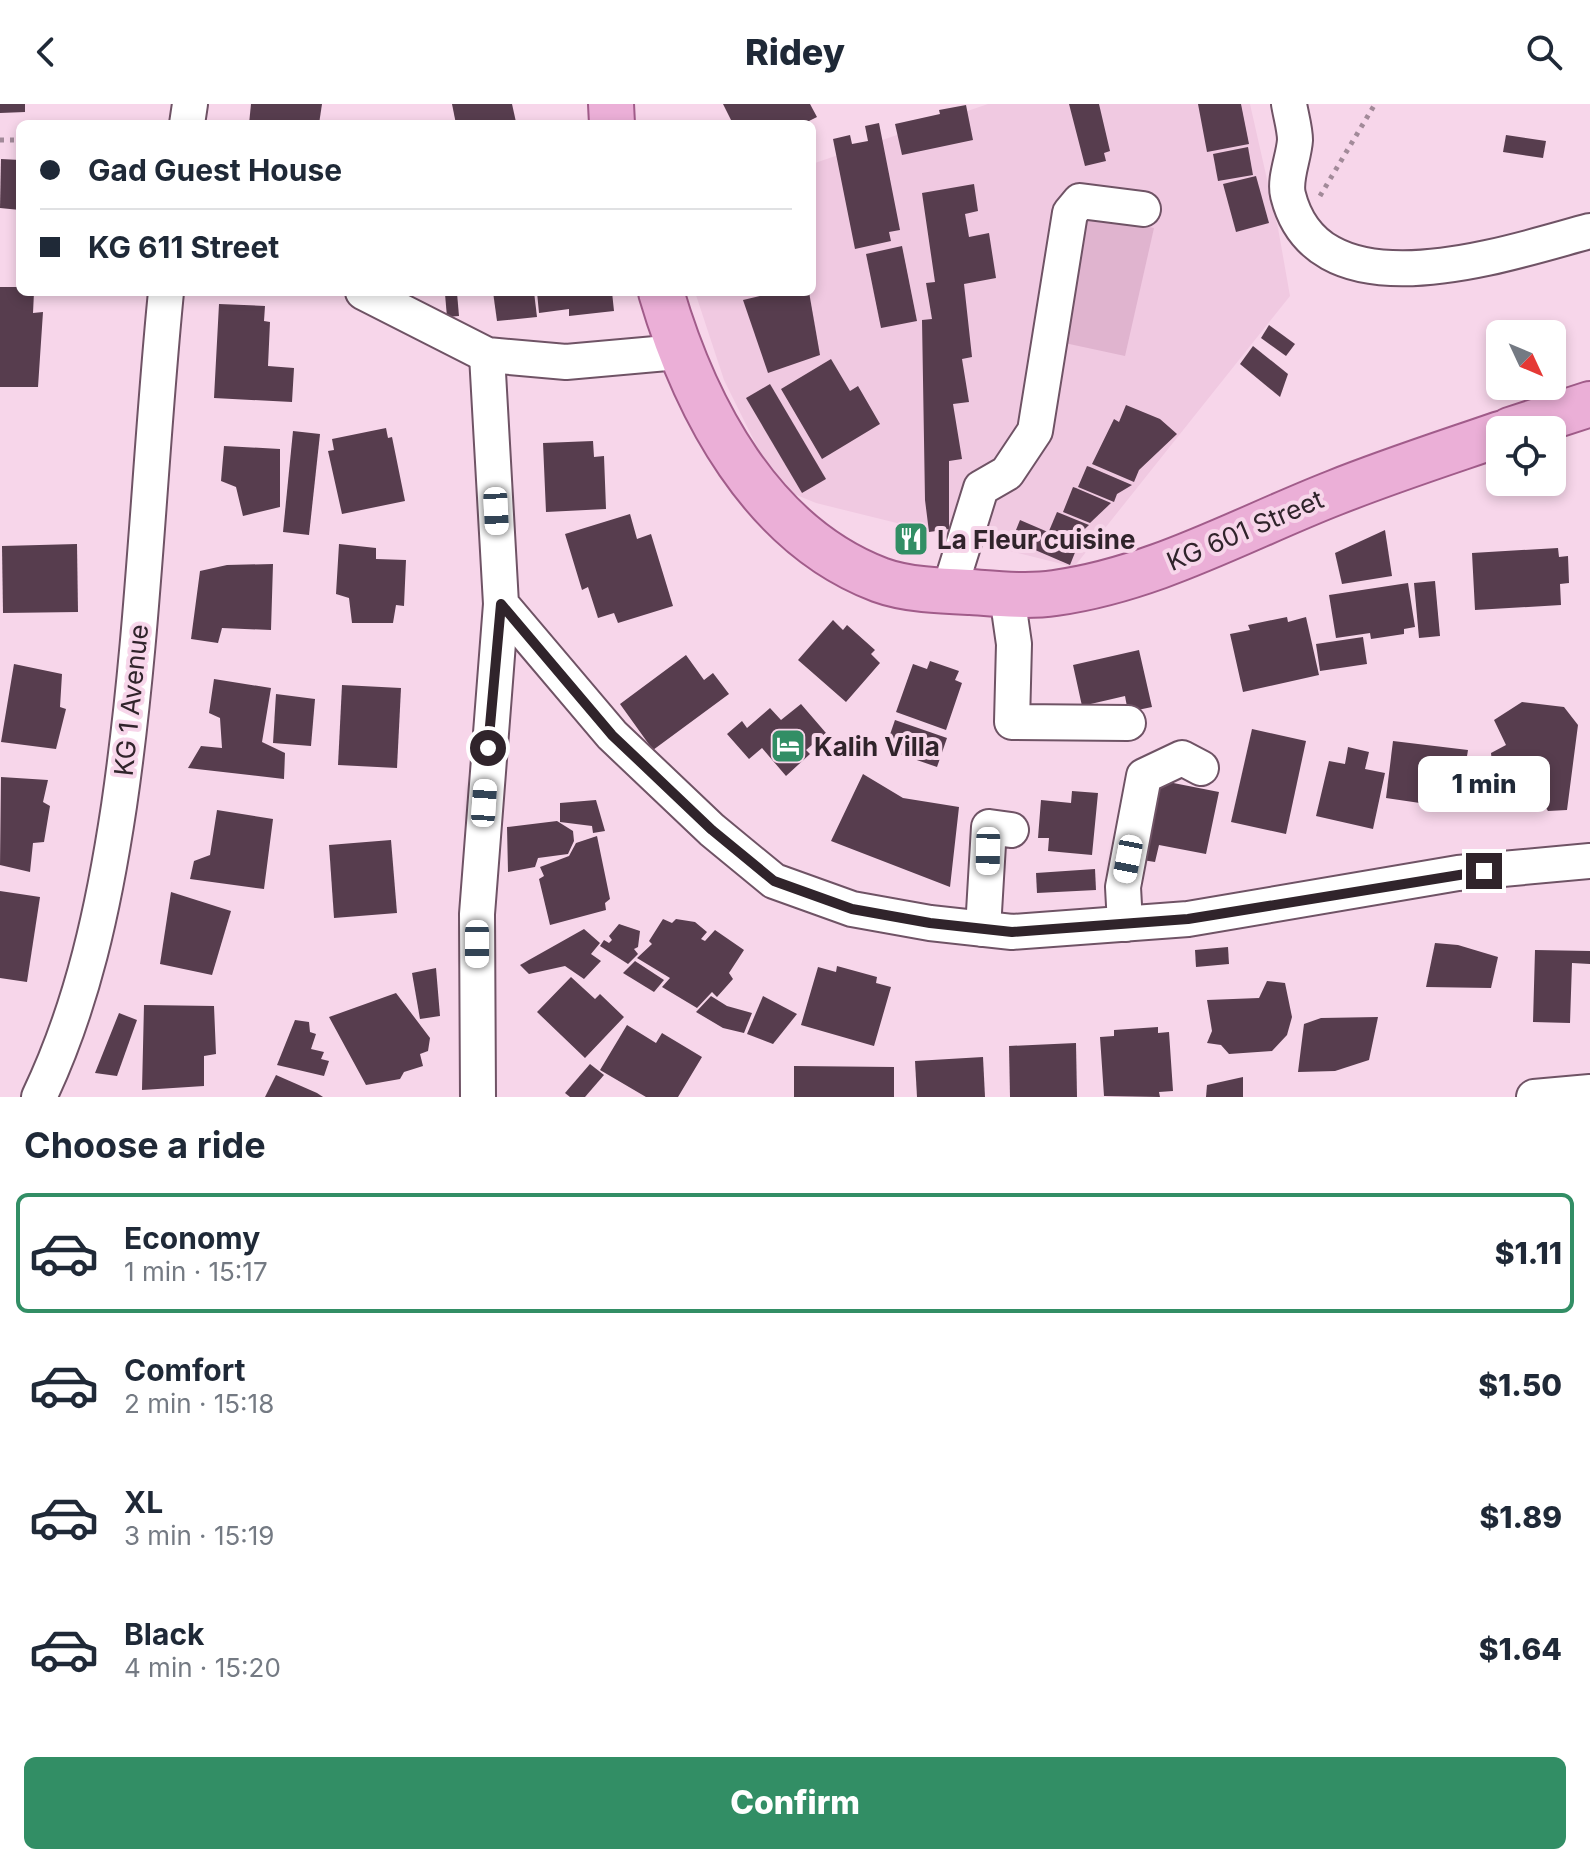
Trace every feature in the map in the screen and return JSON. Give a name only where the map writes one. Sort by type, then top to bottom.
[{"type":"main road","name":"KG 601 Street","points":[[662,296],[678,352],[746,476],[806,540],[882,581],[949,591],[1054,594],[1195,555],[1333,493],[1486,439]]},
{"type":"main road","points":[[1553,416],[1590,404]]},
{"type":"street","points":[[1289,104],[1295,139],[1287,194],[1311,237],[1341,258],[1399,271],[1447,267],[1590,231]]},
{"type":"street","points":[[949,591],[981,488],[1007,473],[1035,431],[1070,213],[1080,201],[1143,209]]},
{"type":"street","name":"KG 1 Avenue","points":[[39,1097],[56,1062],[89,967],[109,868],[134,707],[166,296]]},
{"type":"street","points":[[371,296],[487,355],[566,362],[678,352]]},
{"type":"street","points":[[478,1097],[477,914],[501,604],[487,355]]},
{"type":"street","points":[[1007,595],[1014,644],[1012,722],[1128,723]]},
{"type":"street","points":[[501,604],[612,735],[712,830],[774,881],[852,909],[1012,932],[1188,919],[1458,873],[1590,861]]},
{"type":"street","points":[[1125,924],[1123,887],[1144,776],[1182,758],[1201,768]]},
{"type":"street","points":[[983,929],[989,827],[1011,830]]},
{"type":"street","points":[[1534,1097],[1590,1092]]},
{"type":"path","points":[[1300,221],[1327,186],[1375,104]]},
{"type":"shaded area","points":[[988,104],[1250,104],[1290,296],[1074,567],[816,503],[777,487],[724,380],[696,296],[816,296],[816,163]]},
{"type":"shaded area","points":[[1088,214],[1154,228],[1125,356],[1060,342]]},
{"type":"building","points":[[0,104],[25,104],[25,112],[0,113]]},
{"type":"building","points":[[251,104],[322,104],[320,120],[249,120]]},
{"type":"building","points":[[452,104],[512,104],[516,120],[455,120]]},
{"type":"building","points":[[723,104],[810,104],[817,117],[811,120],[731,120]]},
{"type":"building","points":[[1069,104],[1099,104],[1110,151],[1104,153],[1106,161],[1085,166]]},
{"type":"building","points":[[1198,104],[1241,104],[1249,144],[1207,152]]},
{"type":"building","points":[[966,105],[973,140],[902,155],[895,124]]},
{"type":"building","points":[[879,123],[900,230],[889,232],[891,241],[855,249],[833,139],[850,135],[852,144],[868,141],[865,126]]},
{"type":"building","points":[[1506,135],[1546,141],[1543,158],[1503,152]]},
{"type":"building","points":[[1248,147],[1253,175],[1218,181],[1213,154]]},
{"type":"building","points":[[1,159],[16,160],[16,210],[0,208]]},
{"type":"building","points":[[1256,176],[1269,223],[1236,232],[1223,184]]},
{"type":"building","points":[[974,184],[978,211],[965,214],[969,237],[989,233],[996,278],[964,284],[972,357],[962,359],[969,402],[953,404],[962,459],[949,461],[949,529],[929,532],[925,500],[922,320],[932,319],[926,283],[935,282],[922,193]]},
{"type":"building","points":[[902,246],[917,321],[881,328],[866,254]]},
{"type":"building","points":[[0,287],[16,287],[16,296],[34,296],[33,313],[43,312],[38,387],[0,387]]},
{"type":"building","points":[[445,296],[457,296],[459,316],[447,317]]},
{"type":"building","points":[[494,296],[534,296],[537,317],[497,321]]},
{"type":"building","points":[[537,296],[612,296],[614,311],[569,316],[569,309],[539,313]]},
{"type":"building","points":[[760,296],[810,296],[820,355],[768,373],[743,300]]},
{"type":"building","points":[[219,304],[265,306],[264,321],[270,322],[268,366],[294,368],[292,402],[214,398]]},
{"type":"building","points":[[1269,325],[1295,344],[1286,356],[1261,338]]},
{"type":"building","points":[[1253,346],[1288,374],[1280,397],[1240,364]]},
{"type":"building","points":[[831,359],[850,391],[858,386],[880,424],[822,459],[781,389]]},
{"type":"building","points":[[770,384],[826,479],[802,493],[746,398]]},
{"type":"building","points":[[1126,405],[1160,419],[1177,434],[1139,470],[1134,482],[1092,464],[1114,419],[1119,422]]},
{"type":"building","points":[[386,428],[388,438],[392,437],[405,501],[342,514],[328,451],[334,450],[332,439]]},
{"type":"building","points":[[293,431],[320,434],[309,535],[283,532]]},
{"type":"building","points":[[593,441],[594,457],[604,456],[606,509],[546,512],[543,443]]},
{"type":"building","points":[[224,446],[280,449],[280,507],[243,516],[236,487],[221,481]]},
{"type":"building","points":[[1087,466],[1132,485],[1117,494],[1114,502],[1078,487]]},
{"type":"building","points":[[1073,487],[1111,503],[1090,523],[1063,512]]},
{"type":"building","points":[[1057,512],[1089,525],[1073,540],[1049,531]]},
{"type":"building","points":[[630,514],[637,539],[651,534],[673,606],[618,623],[614,613],[598,618],[588,587],[582,590],[565,534]]},
{"type":"building","points":[[1020,520],[1078,545],[1070,565],[1012,540]]},
{"type":"building","points":[[1385,530],[1392,576],[1342,584],[1335,553]]},
{"type":"building","points":[[77,544],[78,612],[3,613],[2,546]]},
{"type":"building","points":[[339,544],[376,548],[376,559],[406,560],[404,606],[396,605],[393,623],[352,623],[349,598],[336,594]]},
{"type":"building","points":[[1558,548],[1559,557],[1568,556],[1569,583],[1560,584],[1561,605],[1475,610],[1472,553]]},
{"type":"building","points":[[273,564],[271,630],[222,628],[218,643],[191,639],[200,571],[227,565]]},
{"type":"building","points":[[1435,581],[1440,636],[1419,638],[1414,583]]},
{"type":"building","points":[[1408,583],[1415,627],[1404,629],[1404,634],[1371,639],[1370,633],[1336,638],[1329,595]]},
{"type":"building","points":[[1287,617],[1288,622],[1306,617],[1319,675],[1243,692],[1230,634],[1250,630],[1248,625]]},
{"type":"building","points":[[833,620],[843,630],[847,625],[875,650],[871,654],[880,663],[846,702],[798,660]]},
{"type":"building","points":[[1363,637],[1367,664],[1320,671],[1316,644]]},
{"type":"building","points":[[1139,650],[1152,707],[1128,712],[1125,696],[1082,706],[1073,665]]},
{"type":"building","points":[[686,655],[704,680],[713,673],[729,694],[653,750],[620,704]]},
{"type":"building","points":[[930,661],[959,671],[955,680],[962,683],[946,730],[896,712],[913,664],[927,669]]},
{"type":"building","points":[[14,664],[62,674],[60,707],[66,709],[56,749],[1,742]]},
{"type":"building","points":[[214,679],[271,688],[262,742],[285,753],[284,779],[188,768],[201,746],[222,748],[220,718],[209,713]]},
{"type":"building","points":[[342,685],[401,688],[397,768],[338,765]]},
{"type":"building","points":[[276,694],[315,699],[311,746],[273,743]]},
{"type":"building","points":[[1522,702],[1564,707],[1578,725],[1567,810],[1548,811],[1537,795],[1536,782],[1494,782],[1491,753],[1506,745],[1494,720]]},
{"type":"building","points":[[801,704],[826,733],[806,750],[810,754],[786,776],[762,748],[749,759],[727,734],[742,721],[747,728],[770,708],[781,720]]},
{"type":"building","points":[[895,720],[947,738],[937,767],[885,749]]},
{"type":"building","points":[[1252,729],[1306,741],[1286,834],[1231,822]]},
{"type":"building","points":[[1393,741],[1468,750],[1462,787],[1447,807],[1386,798]]},
{"type":"building","points":[[1348,747],[1369,752],[1365,769],[1385,773],[1373,829],[1316,816],[1329,761],[1345,764]]},
{"type":"building","points":[[863,774],[903,798],[959,807],[950,887],[831,841]]},
{"type":"building","points":[[1,777],[48,780],[43,802],[50,806],[44,842],[33,843],[30,872],[0,865]]},
{"type":"building","points":[[1153,779],[1219,792],[1206,854],[1159,845],[1155,862],[1136,859]]},
{"type":"building","points":[[1072,791],[1098,793],[1092,855],[1048,851],[1049,838],[1038,838],[1041,800],[1071,803]]},
{"type":"building","points":[[596,800],[605,831],[593,833],[592,826],[560,822],[560,803]]},
{"type":"building","points":[[217,810],[273,819],[264,889],[190,879],[194,861],[210,855]]},
{"type":"building","points":[[557,821],[573,831],[574,841],[568,854],[538,858],[535,867],[508,872],[507,827]]},
{"type":"building","points":[[597,836],[610,899],[605,903],[606,910],[550,925],[539,879],[544,876],[540,867],[569,856],[576,843]]},
{"type":"building","points":[[391,840],[397,913],[334,918],[329,845]]},
{"type":"building","points":[[1095,869],[1096,890],[1037,893],[1036,873]]},
{"type":"building","points":[[0,891],[40,897],[27,982],[0,978]]},
{"type":"building","points":[[171,892],[231,911],[212,975],[160,964]]},
{"type":"building","points":[[663,919],[672,923],[676,919],[695,922],[707,932],[701,939],[705,941],[715,930],[744,950],[729,973],[733,979],[717,997],[712,992],[697,1008],[662,987],[670,978],[637,958],[652,944],[649,941]]},
{"type":"building","points":[[619,924],[640,931],[638,947],[634,949],[638,954],[628,964],[600,946],[604,940],[609,943],[612,940],[609,936]]},
{"type":"building","points":[[584,929],[600,943],[591,954],[601,961],[584,979],[565,966],[529,974],[520,965]]},
{"type":"building","points":[[1435,943],[1458,945],[1498,957],[1491,988],[1426,987]]},
{"type":"building","points":[[1228,947],[1229,964],[1196,967],[1195,950]]},
{"type":"building","points":[[1535,950],[1590,951],[1590,964],[1572,963],[1570,1023],[1533,1022]]},
{"type":"building","points":[[635,961],[664,980],[654,992],[623,973]]},
{"type":"building","points":[[837,966],[877,977],[876,983],[891,987],[874,1046],[801,1025],[818,967],[836,972]]},
{"type":"building","points":[[436,968],[440,1016],[420,1019],[412,973]]},
{"type":"building","points":[[571,977],[595,999],[600,994],[624,1017],[585,1058],[537,1012]]},
{"type":"building","points":[[1267,981],[1285,983],[1292,1017],[1287,1035],[1272,1051],[1229,1054],[1221,1045],[1207,1043],[1212,1031],[1207,1000],[1259,998]]},
{"type":"building","points":[[396,993],[430,1038],[428,1051],[420,1054],[423,1066],[404,1072],[400,1079],[366,1085],[329,1017]]},
{"type":"building","points":[[711,996],[727,1006],[752,1013],[744,1033],[723,1028],[696,1012]]},
{"type":"building","points":[[763,996],[797,1014],[773,1044],[747,1034]]},
{"type":"building","points":[[144,1005],[214,1006],[216,1054],[204,1056],[204,1086],[142,1090]]},
{"type":"building","points":[[119,1013],[137,1020],[117,1076],[95,1073]]},
{"type":"building","points":[[1378,1017],[1369,1060],[1335,1071],[1298,1072],[1304,1024],[1321,1018]]},
{"type":"building","points":[[295,1020],[309,1022],[310,1032],[316,1034],[311,1049],[324,1052],[321,1059],[329,1061],[324,1076],[277,1065]]},
{"type":"building","points":[[627,1025],[656,1043],[662,1033],[702,1057],[678,1097],[646,1097],[600,1070]]},
{"type":"building","points":[[1158,1027],[1158,1033],[1169,1032],[1173,1091],[1159,1092],[1160,1097],[1104,1096],[1100,1037],[1114,1036],[1114,1030]]},
{"type":"building","points":[[1076,1043],[1077,1097],[1010,1097],[1009,1046]]},
{"type":"building","points":[[983,1057],[985,1097],[917,1097],[915,1061]]},
{"type":"building","points":[[590,1064],[604,1075],[585,1097],[570,1097],[565,1093]]},
{"type":"building","points":[[794,1066],[894,1067],[894,1097],[794,1097]]},
{"type":"building","points":[[276,1075],[317,1093],[323,1097],[265,1097]]},
{"type":"building","points":[[1243,1077],[1243,1097],[1206,1097],[1207,1085]]},
{"type":"place","name":"La Fleur cuisine","points":[[911,539]]},
{"type":"place","name":"Kalih Villa","points":[[788,746]]},
{"type":"route","points":[[488,748],[501,604],[612,735],[712,830],[774,881],[852,909],[930,923],[1012,932],[1188,919],[1484,871]]}]
